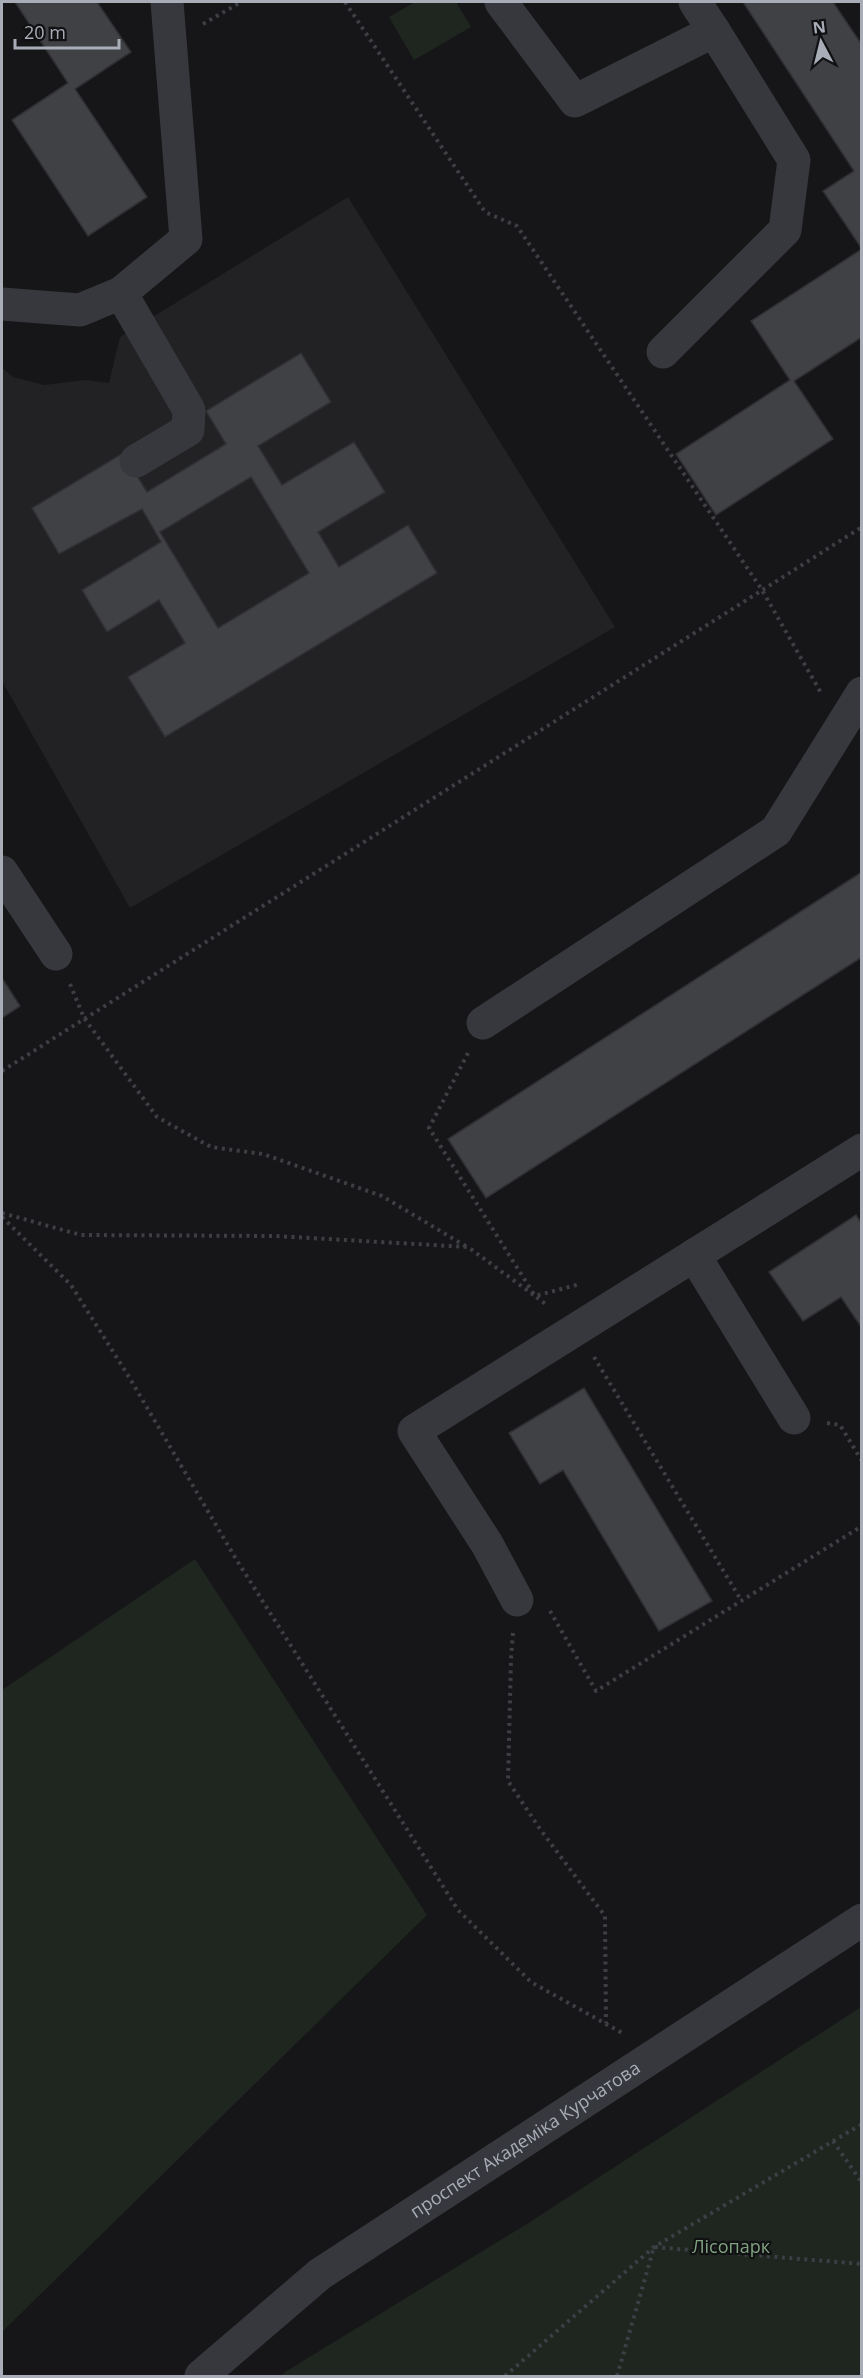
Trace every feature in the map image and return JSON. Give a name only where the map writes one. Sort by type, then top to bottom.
[{"type":"street","points":[[2,304],[80,310],[121,292],[186,239],[167,2]]},
{"type":"street","points":[[501,2],[575,101],[714,31]]},
{"type":"street","points":[[663,352],[785,230],[794,160],[695,2]]},
{"type":"street","points":[[121,292],[189,410],[188,430],[136,461]]},
{"type":"street","points":[[483,1023],[776,831],[861,693]]},
{"type":"street","points":[[2,872],[56,954]]},
{"type":"street","points":[[531,1601],[486,1544],[414,1431],[861,1150]]},
{"type":"street","points":[[694,1255],[794,1418]]},
{"type":"street","name":"проспект Академіка Курчатова","points":[[201,2376],[320,2274],[861,1920]]},
{"type":"path","points":[[345,2],[485,212],[517,226],[762,590],[840,727]]},
{"type":"path","points":[[2,1071],[861,527]]},
{"type":"path","points":[[56,954],[84,1018],[157,1117],[211,1147],[263,1154],[382,1196],[468,1247],[535,1296],[591,1281]]},
{"type":"path","points":[[2,1215],[81,1235],[275,1236],[468,1247]]},
{"type":"path","points":[[2,1215],[71,1285],[129,1377],[236,1559],[458,1910],[531,1982],[659,2053]]},
{"type":"path","points":[[794,1418],[840,1425],[861,1461]]},
{"type":"path","points":[[531,1601],[596,1691],[861,1526]]},
{"type":"path","points":[[531,1601],[511,1658],[508,1781],[540,1829],[605,1916],[606,2024]]},
{"type":"path","points":[[505,2376],[654,2247],[861,2124]]},
{"type":"path","points":[[833,2141],[861,2183]]},
{"type":"path","points":[[654,2247],[861,2264]]},
{"type":"path","points":[[617,2376],[654,2247]]},
{"type":"shaded area","points":[[348,197],[615,627],[130,908],[2,681],[2,368],[13,377],[44,385],[85,380],[109,383],[120,337]]},
{"type":"green space","points":[[415,2],[456,2],[471,27],[414,60],[389,17]]},
{"type":"green space","points":[[195,1559],[427,1915],[2,2332],[2,1690]]},
{"type":"green space","name":"Лісопарк","points":[[861,2007],[861,2376],[282,2376],[285,2372],[530,2222]]},
{"type":"building","points":[[15,2],[97,2],[131,52],[75,89],[147,197],[88,236],[12,120],[68,83]]},
{"type":"building","points":[[743,2],[833,2],[862,45],[862,249],[823,191],[854,171]]},
{"type":"building","points":[[862,249],[862,337],[794,381],[833,439],[716,515],[676,454],[790,380],[751,321]]},
{"type":"building","points":[[301,353],[331,402],[258,446],[282,485],[354,442],[385,492],[318,532],[339,567],[408,525],[437,573],[165,737],[128,677],[185,643],[159,600],[107,632],[82,590],[161,542],[142,509],[59,554],[32,508],[123,453],[147,492],[226,444],[206,411]],"holes":[[[251,477],[309,573],[218,628],[160,532]]]},
{"type":"building","points":[[862,872],[862,957],[486,1198],[448,1139]]},
{"type":"building","points":[[2,978],[20,1006],[2,1018]]},
{"type":"building","points":[[856,1215],[862,1224],[862,1328],[841,1297],[803,1321],[769,1272]]},
{"type":"building","points":[[584,1388],[712,1601],[659,1631],[563,1470],[540,1484],[509,1433]]}]
